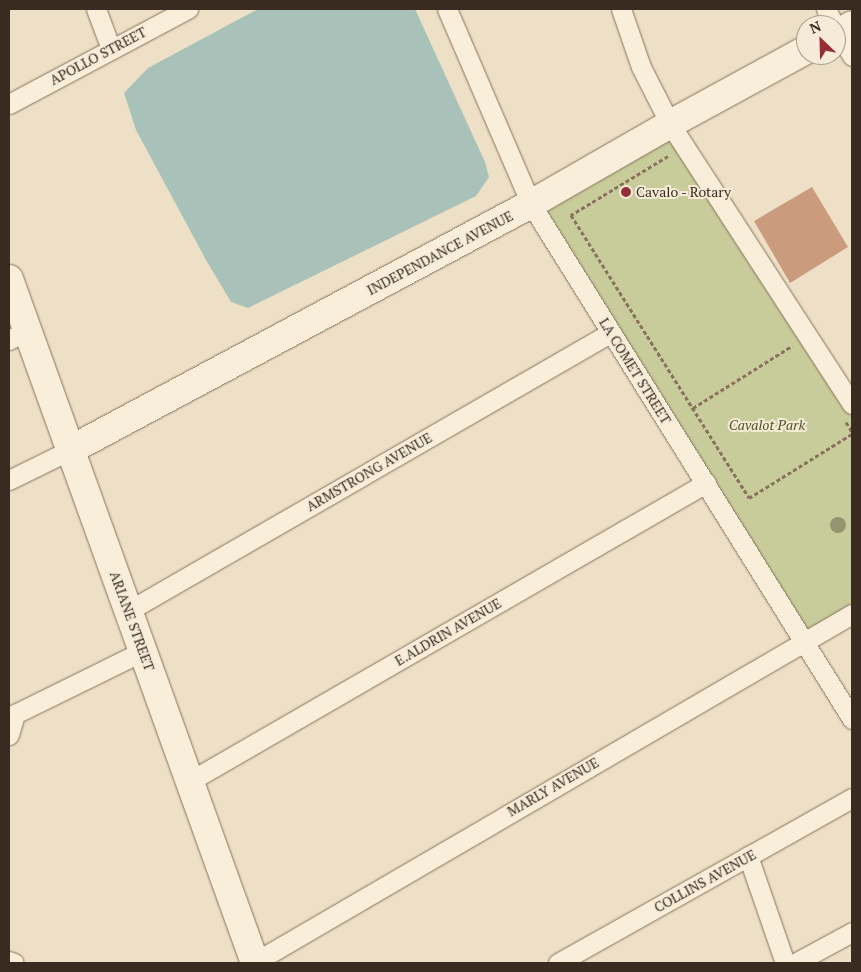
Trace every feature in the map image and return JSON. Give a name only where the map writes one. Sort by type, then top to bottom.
[{"type":"street","points":[[96,9],[111,49]]},
{"type":"street","name":"APOLLO STREET","points":[[9,104],[188,9]]},
{"type":"street","name":"LA COMET STREET","points":[[447,9],[531,204],[852,719]]},
{"type":"street","points":[[621,9],[642,66],[670,124],[852,404]]},
{"type":"street","points":[[846,44],[852,56]]},
{"type":"street","name":"INDEPENDANCE AVENUE","points":[[70,450],[531,204],[670,124],[796,55]]},
{"type":"street","name":"ARIANE STREET","points":[[9,279],[18,335],[70,450],[255,962]]},
{"type":"street","name":"ARMSTRONG AVENUE","points":[[128,611],[610,333]]},
{"type":"street","points":[[9,480],[70,450]]},
{"type":"street","name":"E.ALDRIN AVENUE","points":[[190,781],[706,483]]},
{"type":"street","name":"MARLY AVENUE","points":[[255,962],[852,614]]},
{"type":"street","points":[[9,735],[12,713],[143,651]]},
{"type":"street","name":"COLLINS AVENUE","points":[[558,963],[852,798]]},
{"type":"street","points":[[748,856],[785,963]]},
{"type":"street","points":[[795,963],[852,932]]},
{"type":"street","points":[[9,961],[14,963]]},
{"type":"path","points":[[674,153],[571,215],[749,498],[852,434]]},
{"type":"path","points":[[693,408],[796,344]]},
{"type":"green space","name":"Cavalot Park","points":[[670,124],[852,404],[852,614],[805,641],[531,204]]},
{"type":"water","points":[[258,9],[415,9],[485,162],[489,177],[476,196],[248,308],[231,302],[206,260],[136,130],[124,93],[148,68]]},
{"type":"building","points":[[812,187],[848,247],[790,283],[754,221]]},
{"type":"place","name":"Cavalo - Rotary","points":[[626,192]]}]
